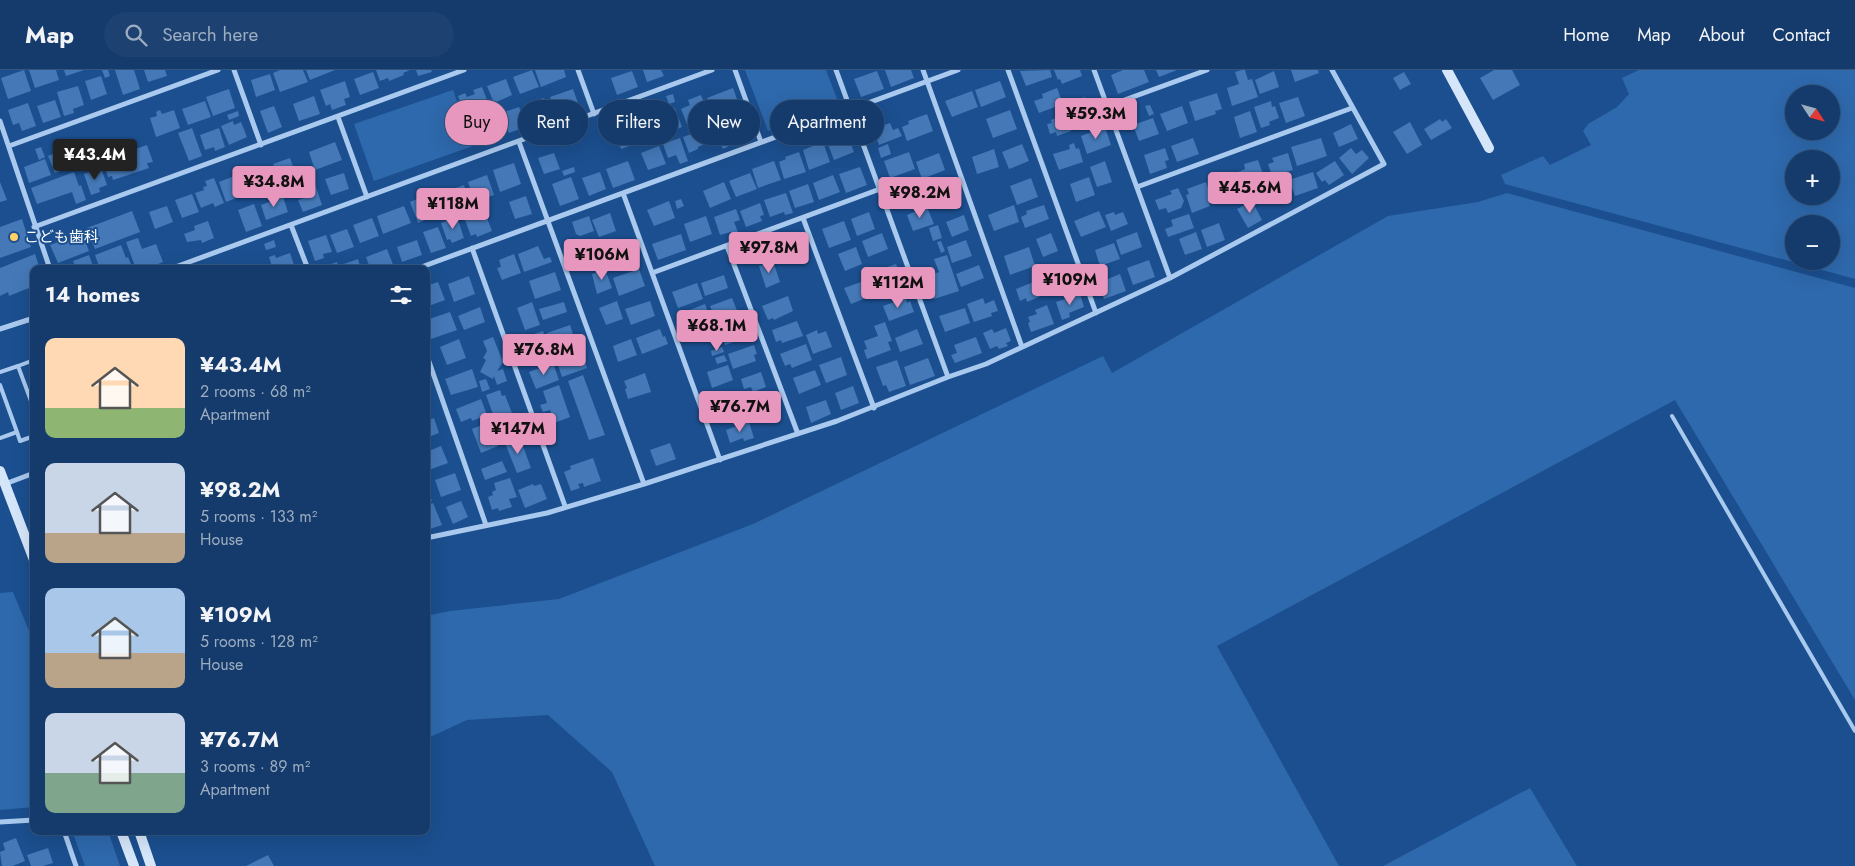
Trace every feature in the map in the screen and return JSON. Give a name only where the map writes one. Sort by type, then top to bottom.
[{"type":"street","points":[[9,146],[218,70]]},
{"type":"street","points":[[234,70],[262,145]]},
{"type":"street","points":[[34,227],[464,70]]},
{"type":"street","points":[[578,70],[594,114]]},
{"type":"street","points":[[588,116],[712,70]]},
{"type":"street","points":[[735,70],[762,142]]},
{"type":"street","points":[[836,70],[847,100]]},
{"type":"street","points":[[923,70],[1022,347]]},
{"type":"street","points":[[878,100],[958,70]]},
{"type":"street","points":[[1008,70],[1096,313]]},
{"type":"street","points":[[1094,70],[1170,278]]},
{"type":"street","points":[[1108,106],[1207,70]]},
{"type":"street","points":[[430,537],[546,513],[720,460],[874,408],[948,377],[986,364],[1170,278],[1384,164],[1332,70]]},
{"type":"street","points":[[1446,70],[1489,148]]},
{"type":"street","points":[[1137,187],[1352,108]]},
{"type":"street","points":[[338,117],[367,197]]},
{"type":"street","points":[[0,121],[34,227],[48,265]]},
{"type":"street","points":[[427,265],[770,139]]},
{"type":"street","points":[[181,265],[518,142]]},
{"type":"street","points":[[520,145],[644,484]]},
{"type":"street","points":[[864,145],[948,377]]},
{"type":"street","points":[[652,273],[880,189]]},
{"type":"street","points":[[623,193],[720,460]]},
{"type":"street","points":[[803,218],[874,408]]},
{"type":"street","points":[[291,225],[306,265]]},
{"type":"street","points":[[727,246],[798,434]]},
{"type":"street","points":[[472,248],[565,506]]},
{"type":"street","points":[[0,329],[30,319]]},
{"type":"street","points":[[430,364],[486,525]]},
{"type":"street","points":[[0,472],[30,550]]},
{"type":"street","points":[[5,484],[30,475]]},
{"type":"street","points":[[0,822],[30,820]]},
{"type":"street","points":[[65,835],[76,866]]},
{"type":"street","points":[[122,835],[134,866]]},
{"type":"street","points":[[140,835],[151,866]]},
{"type":"lane","points":[[0,372],[30,362]]},
{"type":"lane","points":[[18,366],[30,398]]},
{"type":"lane","points":[[0,384],[20,441],[30,437]]},
{"type":"lane","points":[[1672,416],[1855,731]]},
{"type":"lane","points":[[0,438],[17,432]]},
{"type":"shaded area","points":[[745,70],[826,70],[837,100],[770,100],[770,130],[768,131],[760,110],[760,100],[756,100]]},
{"type":"shaded area","points":[[1639,70],[1855,70],[1855,279],[1822,270],[1840,270],[1840,215],[1785,215],[1785,260],[1505,184],[1501,175],[1543,156],[1550,165],[1591,145],[1583,131],[1588,124],[1617,107],[1629,94],[1622,78]]},
{"type":"shaded area","points":[[453,90],[457,100],[445,100],[445,145],[473,146],[374,181],[354,124]]},
{"type":"shaded area","points":[[1507,193],[1855,288],[1855,700],[1675,400],[1217,646],[1339,866],[655,866],[612,772],[548,715],[467,720],[430,737],[430,615],[450,611],[559,599],[753,524],[1103,356],[1112,373],[1388,216],[1478,202]]},
{"type":"shaded area","points":[[13,592],[30,633],[30,807],[0,810],[0,593]]},
{"type":"shaded area","points":[[1530,788],[1577,866],[1383,866]]},
{"type":"shaded area","points":[[73,835],[109,835],[120,866],[85,866]]},
{"type":"building","points":[[24,70],[31,91],[8,99],[1,78]]},
{"type":"building","points":[[29,70],[56,70],[59,80],[35,88]]},
{"type":"building","points":[[64,70],[84,70],[66,76]]},
{"type":"building","points":[[102,70],[108,70],[110,76],[105,78]]},
{"type":"building","points":[[115,70],[134,70],[140,89],[123,95]]},
{"type":"building","points":[[144,70],[165,70],[167,76],[148,82]]},
{"type":"building","points":[[280,70],[303,70],[308,82],[280,92],[273,73]]},
{"type":"building","points":[[306,70],[335,70],[310,80]]},
{"type":"building","points":[[376,70],[410,70],[403,73],[404,75],[389,81],[388,78],[380,81]]},
{"type":"building","points":[[416,70],[431,70],[432,72],[418,76]]},
{"type":"building","points":[[532,70],[539,87],[520,94],[513,77]]},
{"type":"building","points":[[535,70],[564,70],[566,77],[541,87]]},
{"type":"building","points":[[643,70],[661,70],[664,76],[647,82]]},
{"type":"building","points":[[885,70],[911,70],[914,78],[891,87]]},
{"type":"building","points":[[1050,70],[1052,77],[1026,86],[1020,71]]},
{"type":"building","points":[[1054,70],[1080,70],[1082,76],[1062,84]]},
{"type":"building","points":[[1123,70],[1144,70],[1149,82],[1118,94],[1111,75]]},
{"type":"building","points":[[1156,70],[1177,70],[1159,77]]},
{"type":"building","points":[[1245,70],[1248,80],[1252,79],[1258,97],[1232,106],[1227,88],[1239,84],[1235,72]]},
{"type":"building","points":[[1291,70],[1318,70],[1319,73],[1295,82]]},
{"type":"building","points":[[1494,70],[1512,70],[1520,85],[1493,100],[1480,78]]},
{"type":"building","points":[[632,71],[638,87],[617,95],[611,78]]},
{"type":"building","points":[[877,71],[884,89],[861,97],[854,79]]},
{"type":"building","points":[[1274,71],[1279,87],[1260,94],[1255,80]]},
{"type":"building","points":[[373,72],[379,88],[360,95],[354,79]]},
{"type":"building","points":[[1404,72],[1411,84],[1400,90],[1393,78]]},
{"type":"building","points":[[270,74],[275,90],[256,97],[251,80]]},
{"type":"building","points":[[101,76],[107,94],[91,100],[85,81]]},
{"type":"building","points":[[506,79],[512,95],[501,100],[493,100],[487,86]]},
{"type":"building","points":[[345,81],[350,97],[344,99],[346,105],[332,110],[330,104],[326,106],[320,90]]},
{"type":"building","points":[[1000,81],[1006,97],[981,107],[975,90]]},
{"type":"building","points":[[78,86],[84,105],[73,109],[74,113],[64,116],[57,92]]},
{"type":"building","points":[[482,87],[487,100],[460,100],[458,96],[465,93],[467,97],[475,94],[473,90]]},
{"type":"building","points":[[733,88],[737,100],[708,100],[707,98]]},
{"type":"building","points":[[1057,88],[1063,104],[1039,113],[1034,101],[1043,98],[1042,94]]},
{"type":"building","points":[[229,89],[235,108],[213,116],[206,97]]},
{"type":"building","points":[[573,89],[577,100],[551,100],[550,97]]},
{"type":"building","points":[[972,91],[978,107],[952,117],[945,101]]},
{"type":"building","points":[[1217,93],[1222,109],[1215,111],[1216,114],[1195,121],[1189,102]]},
{"type":"building","points":[[673,94],[674,100],[668,100],[666,96]]},
{"type":"building","points":[[701,95],[703,100],[688,100]]},
{"type":"building","points":[[314,96],[320,114],[299,121],[293,104]]},
{"type":"building","points":[[1085,97],[1088,105],[1094,103],[1098,113],[1074,122],[1067,103]]},
{"type":"building","points":[[1298,97],[1305,116],[1286,123],[1279,103]]},
{"type":"building","points":[[55,100],[61,117],[43,123],[37,106]]},
{"type":"building","points":[[205,101],[211,117],[188,125],[182,109]]},
{"type":"building","points":[[1271,101],[1272,107],[1275,106],[1279,118],[1269,122],[1270,125],[1261,128],[1254,107]]},
{"type":"building","points":[[28,103],[36,126],[22,131],[19,123],[13,125],[8,110]]},
{"type":"building","points":[[1150,105],[1154,114],[1149,116],[1145,106]]},
{"type":"building","points":[[274,106],[282,127],[268,133],[260,111]]},
{"type":"building","points":[[688,106],[688,124],[687,124],[681,109]]},
{"type":"building","points":[[1182,106],[1188,123],[1167,131],[1160,114]]},
{"type":"building","points":[[518,107],[518,130],[509,133],[508,130],[508,111]]},
{"type":"building","points":[[160,110],[162,114],[174,110],[180,128],[156,137],[150,118],[157,116],[156,112]]},
{"type":"building","points":[[1010,110],[1017,129],[993,138],[986,119]]},
{"type":"building","points":[[238,111],[239,116],[229,120],[227,115]]},
{"type":"building","points":[[1065,111],[1071,131],[1057,136],[1056,132],[1050,134],[1047,124],[1052,123],[1051,120],[1058,117],[1057,114]]},
{"type":"building","points":[[1250,111],[1257,132],[1240,138],[1234,117]]},
{"type":"building","points":[[927,114],[933,131],[907,141],[902,127],[909,124],[908,121]]},
{"type":"building","points":[[678,116],[682,127],[678,129]]},
{"type":"building","points":[[1153,118],[1159,134],[1139,141],[1133,125]]},
{"type":"building","points":[[1440,119],[1442,122],[1446,119],[1452,128],[1431,140],[1424,129]]},
{"type":"building","points":[[233,121],[234,125],[241,122],[247,137],[229,145],[221,126]]},
{"type":"building","points":[[1410,122],[1422,145],[1407,154],[1393,132]]},
{"type":"building","points":[[890,123],[893,130],[898,128],[902,136],[884,143],[884,125]]},
{"type":"building","points":[[1351,124],[1358,139],[1339,147],[1333,133]]},
{"type":"building","points":[[1105,127],[1111,145],[1087,154],[1081,136]]},
{"type":"building","points":[[192,128],[202,156],[189,161],[178,133]]},
{"type":"building","points":[[219,128],[225,147],[215,151],[214,147],[205,150],[200,135]]},
{"type":"building","points":[[688,135],[688,145],[702,145],[689,153],[683,137]]},
{"type":"building","points":[[680,138],[688,161],[680,164],[676,155],[668,158],[663,145],[678,145],[678,139]]},
{"type":"building","points":[[1193,138],[1199,154],[1177,162],[1171,146]]},
{"type":"building","points":[[1321,138],[1327,156],[1297,166],[1291,147]]},
{"type":"building","points":[[93,139],[99,157],[78,164],[72,147]]},
{"type":"building","points":[[335,142],[342,160],[315,170],[309,152]]},
{"type":"building","points":[[1074,143],[1076,149],[1079,148],[1083,162],[1059,170],[1053,154],[1070,149],[1069,145]]},
{"type":"building","points":[[888,144],[891,154],[881,158],[878,148]]},
{"type":"building","points":[[1022,144],[1029,161],[1009,169],[1002,152]]},
{"type":"building","points":[[147,145],[153,162],[147,163],[149,168],[113,180],[112,176],[108,177],[103,160]]},
{"type":"building","points":[[620,145],[632,145],[621,149]]},
{"type":"building","points":[[721,145],[731,145],[723,149]]},
{"type":"building","points":[[816,145],[824,145],[830,162],[809,170],[803,150]]},
{"type":"building","points":[[828,145],[851,145],[854,152],[834,160]]},
{"type":"building","points":[[659,146],[666,164],[648,170],[641,153]]},
{"type":"building","points":[[41,147],[45,157],[39,160],[35,149]]},
{"type":"building","points":[[68,148],[75,166],[55,173],[48,156]]},
{"type":"building","points":[[1165,148],[1169,160],[1165,161],[1167,168],[1150,174],[1144,155]]},
{"type":"building","points":[[1351,148],[1356,154],[1362,150],[1369,158],[1352,174],[1339,158]]},
{"type":"building","points":[[994,149],[999,167],[977,174],[972,157]]},
{"type":"building","points":[[799,152],[806,172],[784,179],[779,162],[786,159],[785,157]]},
{"type":"building","points":[[909,152],[915,169],[890,178],[884,161]]},
{"type":"building","points":[[554,153],[560,169],[544,174],[538,158]]},
{"type":"building","points":[[939,153],[945,170],[922,179],[916,162]]},
{"type":"building","points":[[1288,153],[1293,170],[1272,176],[1268,164],[1274,162],[1272,158]]},
{"type":"building","points":[[290,158],[296,175],[279,181],[273,164]]},
{"type":"building","points":[[45,159],[51,175],[29,183],[24,167]]},
{"type":"building","points":[[1258,160],[1265,180],[1259,182],[1260,185],[1244,191],[1238,172],[1245,169],[1244,164]]},
{"type":"building","points":[[628,161],[635,180],[613,188],[606,169]]},
{"type":"building","points":[[774,161],[781,180],[758,188],[752,169]]},
{"type":"building","points":[[1105,161],[1112,182],[1097,187],[1090,167]]},
{"type":"building","points":[[1335,161],[1344,175],[1329,185],[1325,180],[1322,182],[1316,173]]},
{"type":"building","points":[[514,163],[521,184],[500,192],[493,170]]},
{"type":"building","points":[[244,166],[247,174],[260,169],[267,187],[249,194],[239,168]]},
{"type":"building","points":[[574,167],[575,172],[564,176],[562,171]]},
{"type":"building","points":[[860,167],[867,185],[846,193],[839,174]]},
{"type":"building","points":[[101,168],[107,185],[99,188],[100,192],[91,195],[84,174]]},
{"type":"building","points":[[74,172],[86,200],[76,204],[72,192],[37,204],[31,188]]},
{"type":"building","points":[[600,172],[606,189],[589,196],[582,178]]},
{"type":"building","points":[[1313,172],[1318,188],[1295,196],[1289,180]]},
{"type":"building","points":[[344,173],[349,189],[331,195],[325,179]]},
{"type":"building","points":[[750,173],[757,189],[736,197],[729,181]]},
{"type":"building","points":[[237,175],[244,195],[226,202],[219,182]]},
{"type":"building","points":[[487,175],[494,195],[475,202],[468,182]]},
{"type":"building","points":[[833,175],[840,192],[819,200],[813,183]]},
{"type":"building","points":[[1235,176],[1241,193],[1222,201],[1215,183]]},
{"type":"building","points":[[571,177],[579,199],[560,206],[552,184]]},
{"type":"building","points":[[1089,177],[1095,195],[1076,202],[1070,184]]},
{"type":"building","points":[[214,178],[224,203],[215,207],[213,203],[201,208],[195,193],[204,190],[203,187],[207,186],[205,181]]},
{"type":"building","points":[[1031,178],[1038,197],[1017,205],[1010,186]]},
{"type":"building","points":[[919,179],[925,195],[903,203],[897,187]]},
{"type":"building","points":[[0,182],[7,200],[0,202]]},
{"type":"building","points":[[724,182],[731,199],[710,208],[703,191]]},
{"type":"building","points":[[1206,182],[1213,201],[1209,202],[1210,206],[1192,213],[1186,195],[1189,194],[1187,189]]},
{"type":"building","points":[[315,184],[322,205],[303,212],[298,200],[304,198],[300,189]]},
{"type":"building","points":[[808,184],[814,202],[795,208],[789,191]]},
{"type":"building","points":[[464,185],[469,201],[445,209],[440,193]]},
{"type":"building","points":[[1178,188],[1184,201],[1181,208],[1168,213],[1166,208],[1159,210],[1155,200],[1172,194],[1170,191]]},
{"type":"building","points":[[786,193],[793,213],[785,215],[784,212],[770,217],[764,200]]},
{"type":"building","points":[[192,194],[199,212],[182,218],[175,200]]},
{"type":"building","points":[[427,195],[435,216],[418,223],[410,202]]},
{"type":"building","points":[[526,196],[532,214],[515,219],[509,202]]},
{"type":"building","points":[[283,197],[288,212],[266,220],[261,205]]},
{"type":"building","points":[[681,199],[684,206],[677,209],[675,201]]},
{"type":"building","points":[[669,201],[675,218],[654,226],[647,210]]},
{"type":"building","points":[[1252,201],[1262,220],[1248,228],[1237,209]]},
{"type":"building","points":[[760,203],[764,215],[760,216],[762,221],[746,227],[740,211]]},
{"type":"building","points":[[254,204],[262,226],[246,232],[238,210]]},
{"type":"building","points":[[1014,205],[1019,222],[994,231],[988,215]]},
{"type":"building","points":[[1044,205],[1049,219],[1025,228],[1021,217],[1027,214],[1026,211]]},
{"type":"building","points":[[167,206],[173,222],[155,229],[149,212]]},
{"type":"building","points":[[404,206],[411,223],[383,234],[377,216]]},
{"type":"building","points":[[927,207],[934,224],[913,231],[907,215]]},
{"type":"building","points":[[736,209],[740,220],[734,222],[738,232],[720,235],[714,217]]},
{"type":"building","points":[[132,211],[140,232],[95,249],[87,228]]},
{"type":"building","points":[[1099,211],[1106,227],[1081,237],[1074,221]]},
{"type":"building","points":[[869,212],[875,229],[857,236],[851,219]]},
{"type":"building","points":[[1114,212],[1115,215],[1123,212],[1128,224],[1111,231],[1105,215]]},
{"type":"building","points":[[485,213],[492,231],[477,237],[476,234],[471,236],[465,220]]},
{"type":"building","points":[[610,213],[616,231],[599,237],[592,220]]},
{"type":"building","points":[[1189,214],[1194,228],[1168,237],[1165,229],[1173,226],[1171,220]]},
{"type":"building","points":[[964,215],[969,230],[952,237],[946,222]]},
{"type":"building","points":[[589,216],[594,231],[580,236],[576,234],[572,222]]},
{"type":"building","points":[[706,216],[712,234],[690,242],[684,224]]},
{"type":"building","points":[[457,217],[464,238],[452,243],[450,239],[447,240],[441,223]]},
{"type":"building","points":[[372,218],[379,236],[360,243],[353,225]]},
{"type":"building","name":"こども歯科","points":[[22,219],[31,247],[0,258],[0,227]]},
{"type":"building","points":[[208,221],[214,238],[202,243],[201,240],[187,242],[184,234],[195,230],[194,226]]},
{"type":"building","points":[[844,221],[851,240],[829,248],[822,229]]},
{"type":"building","points":[[1219,223],[1225,240],[1207,247],[1201,230]]},
{"type":"building","points":[[938,225],[942,238],[933,241],[929,228]]},
{"type":"building","points":[[438,227],[446,248],[431,253],[423,232]]},
{"type":"building","points":[[347,229],[354,247],[337,253],[330,235]]},
{"type":"building","points":[[1137,232],[1142,247],[1121,255],[1116,240]]},
{"type":"building","points":[[1196,232],[1202,249],[1185,255],[1179,239]]},
{"type":"building","points":[[82,233],[89,251],[58,263],[50,245]]},
{"type":"building","points":[[882,233],[888,249],[868,257],[862,241]]},
{"type":"building","points":[[1051,233],[1058,251],[1043,257],[1036,239]]},
{"type":"building","points":[[681,234],[686,250],[658,260],[652,244]]},
{"type":"building","points":[[326,235],[332,252],[323,254],[324,258],[315,261],[308,241]]},
{"type":"building","points":[[138,238],[142,249],[156,244],[163,262],[155,265],[135,265],[126,242]]},
{"type":"building","points":[[274,240],[276,247],[266,250],[264,244]]},
{"type":"building","points":[[417,240],[422,255],[402,262],[397,247]]},
{"type":"building","points":[[966,240],[972,256],[952,263],[947,247]]},
{"type":"building","points":[[595,241],[601,259],[576,268],[569,250]]},
{"type":"building","points":[[941,241],[945,251],[941,253],[937,242]]},
{"type":"building","points":[[1114,243],[1120,259],[1100,266],[1095,250]]},
{"type":"building","points":[[121,245],[126,258],[128,257],[131,265],[99,265],[95,255]]},
{"type":"building","points":[[538,246],[544,259],[550,257],[552,262],[524,272],[518,254]]},
{"type":"building","points":[[630,247],[635,260],[612,269],[607,256]]},
{"type":"building","points":[[856,247],[862,264],[845,271],[838,254]]},
{"type":"building","points":[[1029,247],[1035,266],[1010,275],[1004,256]]},
{"type":"building","points":[[387,249],[393,265],[369,265],[366,257]]},
{"type":"building","points":[[290,253],[294,265],[272,265],[269,257],[275,255],[276,258]]},
{"type":"building","points":[[35,254],[39,265],[30,265],[30,288],[9,296],[8,292],[0,296],[0,268]]},
{"type":"building","points":[[514,254],[521,273],[502,280],[497,268],[501,267],[499,260]]},
{"type":"building","points":[[89,255],[93,265],[74,265],[73,261]]},
{"type":"building","points":[[947,255],[959,291],[934,299],[929,285],[934,283],[931,275],[939,272],[934,259]]},
{"type":"building","points":[[358,259],[360,265],[341,265]]},
{"type":"building","points":[[1149,260],[1155,277],[1133,285],[1127,268]]},
{"type":"building","points":[[773,261],[780,282],[766,288],[759,266]]},
{"type":"building","points":[[896,264],[902,280],[895,282],[896,286],[881,292],[873,272]]},
{"type":"building","points":[[979,265],[984,278],[961,287],[956,274]]},
{"type":"building","points":[[1067,265],[1072,279],[1047,288],[1042,274]]},
{"type":"building","points":[[605,269],[612,288],[597,294],[592,274]]},
{"type":"building","points":[[639,269],[645,286],[619,296],[613,278]]},
{"type":"building","points":[[555,272],[561,290],[535,299],[529,281]]},
{"type":"building","points":[[1120,274],[1126,291],[1104,299],[1098,283]]},
{"type":"building","points":[[724,275],[728,288],[705,296],[701,283]]},
{"type":"building","points":[[469,276],[475,294],[454,302],[448,284]]},
{"type":"building","points":[[1041,279],[1046,294],[1027,302],[1026,298],[1020,301],[1016,289]]},
{"type":"building","points":[[867,280],[873,295],[851,304],[844,288]]},
{"type":"building","points":[[438,282],[445,300],[430,306],[430,285]]},
{"type":"building","points":[[697,283],[703,299],[678,308],[672,292]]},
{"type":"building","points":[[1080,294],[1084,307],[1069,313],[1070,317],[1062,320],[1056,302]]},
{"type":"building","points":[[788,296],[793,311],[774,320],[773,318],[768,320],[762,306]]},
{"type":"building","points":[[732,298],[738,313],[730,316],[729,313],[715,318],[710,306]]},
{"type":"building","points":[[906,298],[907,303],[910,301],[914,312],[889,321],[883,306]]},
{"type":"building","points":[[983,298],[985,304],[994,300],[998,311],[991,313],[992,316],[974,322],[967,304]]},
{"type":"building","points":[[617,301],[623,319],[606,325],[599,308]]},
{"type":"building","points":[[650,301],[655,316],[631,325],[625,309]]},
{"type":"building","points":[[532,302],[540,325],[525,330],[517,308]]},
{"type":"building","points":[[564,302],[567,312],[543,320],[539,309]]},
{"type":"building","points":[[705,304],[713,326],[697,331],[690,310]]},
{"type":"building","points":[[1047,305],[1054,324],[1031,332],[1028,317],[1037,314],[1035,310]]},
{"type":"building","points":[[480,307],[485,322],[464,330],[458,316]]},
{"type":"building","points":[[965,308],[970,323],[945,332],[939,316]]},
{"type":"building","points":[[450,312],[457,330],[431,339],[430,319]]},
{"type":"building","points":[[797,321],[803,336],[782,343],[781,340],[776,342],[772,330]]},
{"type":"building","points":[[734,322],[740,340],[725,345],[719,328]]},
{"type":"building","points":[[885,322],[892,341],[888,342],[891,350],[867,359],[864,350],[867,349],[864,341],[878,336],[874,326]]},
{"type":"building","points":[[570,325],[575,341],[553,349],[547,333]]},
{"type":"building","points":[[1006,328],[1011,341],[1006,343],[1008,346],[999,349],[997,346],[990,349],[983,333],[992,329],[994,333]]},
{"type":"building","points":[[660,329],[668,344],[642,354],[636,338]]},
{"type":"building","points":[[917,329],[923,344],[900,352],[895,338]]},
{"type":"building","points":[[817,330],[818,334],[826,331],[832,347],[813,354],[806,335]]},
{"type":"building","points":[[543,331],[551,351],[531,357],[529,352],[525,353],[520,339]]},
{"type":"building","points":[[493,337],[503,362],[497,371],[503,369],[507,381],[497,385],[494,376],[493,379],[480,372],[486,360],[483,358],[487,351],[483,341]]},
{"type":"building","points":[[976,337],[982,353],[955,363],[951,355],[957,353],[954,345]]},
{"type":"building","points":[[459,339],[466,358],[447,365],[440,347]]},
{"type":"building","points":[[631,339],[637,355],[618,362],[613,346]]},
{"type":"building","points":[[581,342],[583,352],[573,355],[570,346]]},
{"type":"building","points":[[806,344],[812,360],[792,368],[790,364],[785,366],[780,354]]},
{"type":"building","points":[[754,345],[757,354],[754,355],[756,361],[733,369],[728,354]]},
{"type":"building","points":[[722,347],[724,352],[712,356],[711,351]]},
{"type":"building","points":[[582,353],[587,368],[562,377],[557,362]]},
{"type":"building","points":[[724,355],[727,361],[717,364],[715,358]]},
{"type":"building","points":[[841,357],[847,375],[826,383],[819,365]]},
{"type":"building","points":[[928,358],[935,376],[910,385],[904,367]]},
{"type":"building","points":[[897,360],[906,386],[889,392],[886,385],[883,386],[876,367]]},
{"type":"building","points":[[553,363],[559,380],[536,389],[529,372]]},
{"type":"building","points":[[728,365],[733,380],[712,388],[707,372]]},
{"type":"building","points":[[472,369],[478,387],[451,395],[445,379]]},
{"type":"building","points":[[815,370],[821,385],[799,394],[793,378]]},
{"type":"building","points":[[761,372],[766,387],[753,392],[751,387],[744,389],[741,379]]},
{"type":"building","points":[[645,373],[651,392],[628,399],[624,381]]},
{"type":"building","points":[[583,375],[605,435],[589,440],[568,381]]},
{"type":"building","points":[[486,379],[490,389],[482,392],[479,381]]},
{"type":"building","points":[[559,385],[570,417],[554,423],[550,410],[543,412],[540,405],[547,403],[543,391]]},
{"type":"building","points":[[853,386],[859,403],[841,410],[835,393]]},
{"type":"building","points":[[500,390],[502,396],[505,395],[518,429],[514,430],[515,434],[502,439],[486,395]]},
{"type":"building","points":[[737,391],[743,410],[721,417],[719,409],[725,407],[722,396]]},
{"type":"building","points":[[481,399],[487,415],[472,421],[471,418],[461,422],[456,409]]},
{"type":"building","points":[[826,400],[831,414],[811,423],[806,407]]},
{"type":"building","points":[[434,418],[439,433],[430,436],[430,420]]},
{"type":"building","points":[[489,422],[498,446],[481,453],[472,429]]},
{"type":"building","points":[[749,422],[754,438],[744,441],[743,438],[730,443],[726,430]]},
{"type":"building","points":[[520,438],[531,468],[517,473],[505,443]]},
{"type":"building","points":[[670,443],[676,459],[656,466],[650,450]]},
{"type":"building","points":[[441,446],[448,463],[430,470],[430,450]]},
{"type":"building","points":[[593,458],[601,481],[584,487],[583,483],[578,484],[580,488],[571,491],[564,472],[571,469],[570,466]]},
{"type":"building","points":[[502,461],[507,472],[485,480],[481,469]]},
{"type":"building","points":[[455,473],[461,490],[441,497],[435,480]]},
{"type":"building","points":[[510,478],[517,497],[509,499],[512,507],[499,511],[498,508],[492,510],[488,497],[493,495],[492,492],[496,490],[494,483]]},
{"type":"building","points":[[533,484],[534,486],[541,484],[547,499],[525,508],[518,490]]},
{"type":"building","points":[[461,501],[468,517],[453,524],[446,507]]},
{"type":"building","points":[[433,503],[442,525],[430,529],[430,504]]},
{"type":"building","points":[[16,838],[25,861],[13,866],[2,866],[0,852],[5,850],[3,843]]},
{"type":"building","points":[[48,848],[53,863],[43,866],[31,866],[27,855]]},
{"type":"building","points":[[268,855],[274,866],[246,866]]},
{"type":"place","name":"こども歯科","points":[[14,237]]}]
